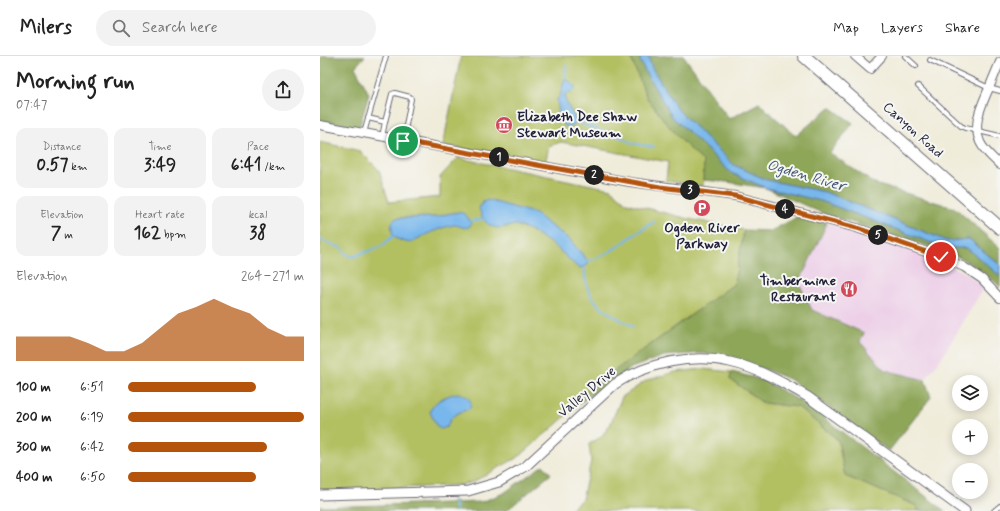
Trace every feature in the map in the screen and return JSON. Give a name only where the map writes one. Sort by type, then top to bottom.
[{"type":"main road","name":"Canyon Road","points":[[804,56],[1000,228]]},
{"type":"street","points":[[855,56],[870,69],[882,56]]},
{"type":"street","points":[[1000,62],[979,110],[977,124],[980,142],[986,151],[1000,165]]},
{"type":"street","points":[[320,125],[652,186],[735,196],[834,222],[894,240],[941,257],[964,267],[982,279],[1000,298]]},
{"type":"street","name":"Valley Drive","points":[[320,495],[468,491],[499,482],[526,466],[615,384],[629,375],[672,361],[700,358],[730,362],[787,384],[808,397],[965,511]]},
{"type":"lane","points":[[364,134],[386,56]]},
{"type":"lane","points":[[905,56],[916,66]]},
{"type":"lane","points":[[930,60],[989,88],[1000,91]]},
{"type":"lane","points":[[918,86],[961,126],[1000,136]]},
{"type":"lane","points":[[382,137],[392,94],[395,93],[410,97],[411,100],[403,141]]},
{"type":"lane","points":[[368,118],[385,122]]},
{"type":"lane","points":[[994,511],[1000,506]]},
{"type":"shaded area","points":[[827,223],[900,246],[960,270],[984,287],[944,354],[925,380],[885,370],[860,342],[864,333],[812,310],[799,283]]},
{"type":"green space","points":[[324,56],[365,56],[355,67],[369,94],[359,128],[320,121],[320,58]]},
{"type":"green space","points":[[461,56],[630,56],[647,98],[687,146],[704,162],[703,186],[666,181],[668,162],[561,142],[549,146],[545,164],[443,145]]},
{"type":"green space","points":[[630,56],[642,56],[640,60],[646,73],[672,117],[731,173],[766,188],[703,180],[704,162],[666,123],[647,98]]},
{"type":"green space","points":[[650,56],[684,56],[729,119],[759,103],[796,136],[830,107],[853,123],[830,153],[875,184],[955,208],[1000,248],[1000,265],[969,239],[947,241],[825,192],[767,180],[734,165],[678,110],[652,68],[649,59]]},
{"type":"green space","points":[[320,142],[360,151],[379,170],[389,202],[440,197],[440,177],[458,158],[611,189],[627,203],[689,219],[744,230],[734,284],[584,393],[583,401],[520,456],[473,482],[460,485],[320,492]]},
{"type":"green space","points":[[766,188],[821,201],[945,248],[967,248],[1000,276],[1000,287],[976,267],[950,253],[822,213]]},
{"type":"green space","points":[[797,217],[827,223],[799,283],[812,310],[864,333],[860,342],[885,370],[925,380],[931,397],[889,451],[791,380],[740,361],[702,353],[664,356],[631,368],[583,401],[584,393],[734,284],[744,230],[771,231]]},
{"type":"green space","points":[[703,369],[732,372],[730,379],[763,403],[798,407],[838,440],[845,476],[915,505],[919,511],[569,511],[582,499],[591,461],[589,444],[601,437],[610,425],[622,397],[647,380],[675,372]]},
{"type":"green space","points":[[732,372],[763,380],[807,405],[945,511],[919,511],[915,505],[845,476],[838,440],[798,407],[763,403],[730,379]]},
{"type":"green space","points":[[543,465],[551,474],[506,511],[320,511],[320,507],[481,502],[504,493]]},
{"type":"water","name":"Ogden River","points":[[642,56],[650,56],[649,59],[652,68],[678,110],[734,165],[767,180],[825,192],[947,241],[969,239],[1000,265],[1000,276],[967,248],[945,248],[821,201],[766,188],[731,173],[672,117],[646,73],[640,60]]},
{"type":"water","points":[[565,78],[574,85],[575,89],[571,93],[565,94],[566,102],[576,122],[572,127],[565,126],[558,119],[559,113],[557,99],[560,96]]},
{"type":"water","points":[[488,200],[534,213],[570,240],[588,261],[588,265],[580,268],[576,266],[555,246],[530,230],[516,225],[498,228],[490,226],[483,219],[479,208],[483,202]]},
{"type":"water","points":[[459,212],[467,216],[471,225],[469,227],[465,228],[456,225],[448,226],[431,232],[409,243],[393,236],[392,223],[394,219],[437,217]]},
{"type":"water","points":[[458,393],[469,398],[471,403],[469,409],[458,413],[453,417],[447,427],[441,429],[437,427],[430,412],[432,408],[441,399]]},
{"type":"waterway","points":[[565,78],[566,66]]},
{"type":"waterway","points":[[576,122],[626,139],[631,143],[654,147]]},
{"type":"waterway","points":[[471,221],[483,219]]},
{"type":"waterway","points":[[588,261],[606,254],[654,222]]},
{"type":"waterway","points":[[320,240],[342,248],[346,254],[352,257],[382,246],[393,236]]},
{"type":"waterway","points":[[585,267],[585,279],[592,297],[605,311],[633,326]]},
{"type":"waterway","points":[[453,498],[456,511]]},
{"type":"place","name":"Elizabeth Dee Shaw Stewart Museum","points":[[504,125]]},
{"type":"place","name":"Ogden River Parkway","points":[[702,208]]},
{"type":"place","name":"Timbermine Restaurant","points":[[849,289]]},
{"type":"route","points":[[403,141],[551,166],[660,187],[735,196],[857,228],[941,257]]}]
